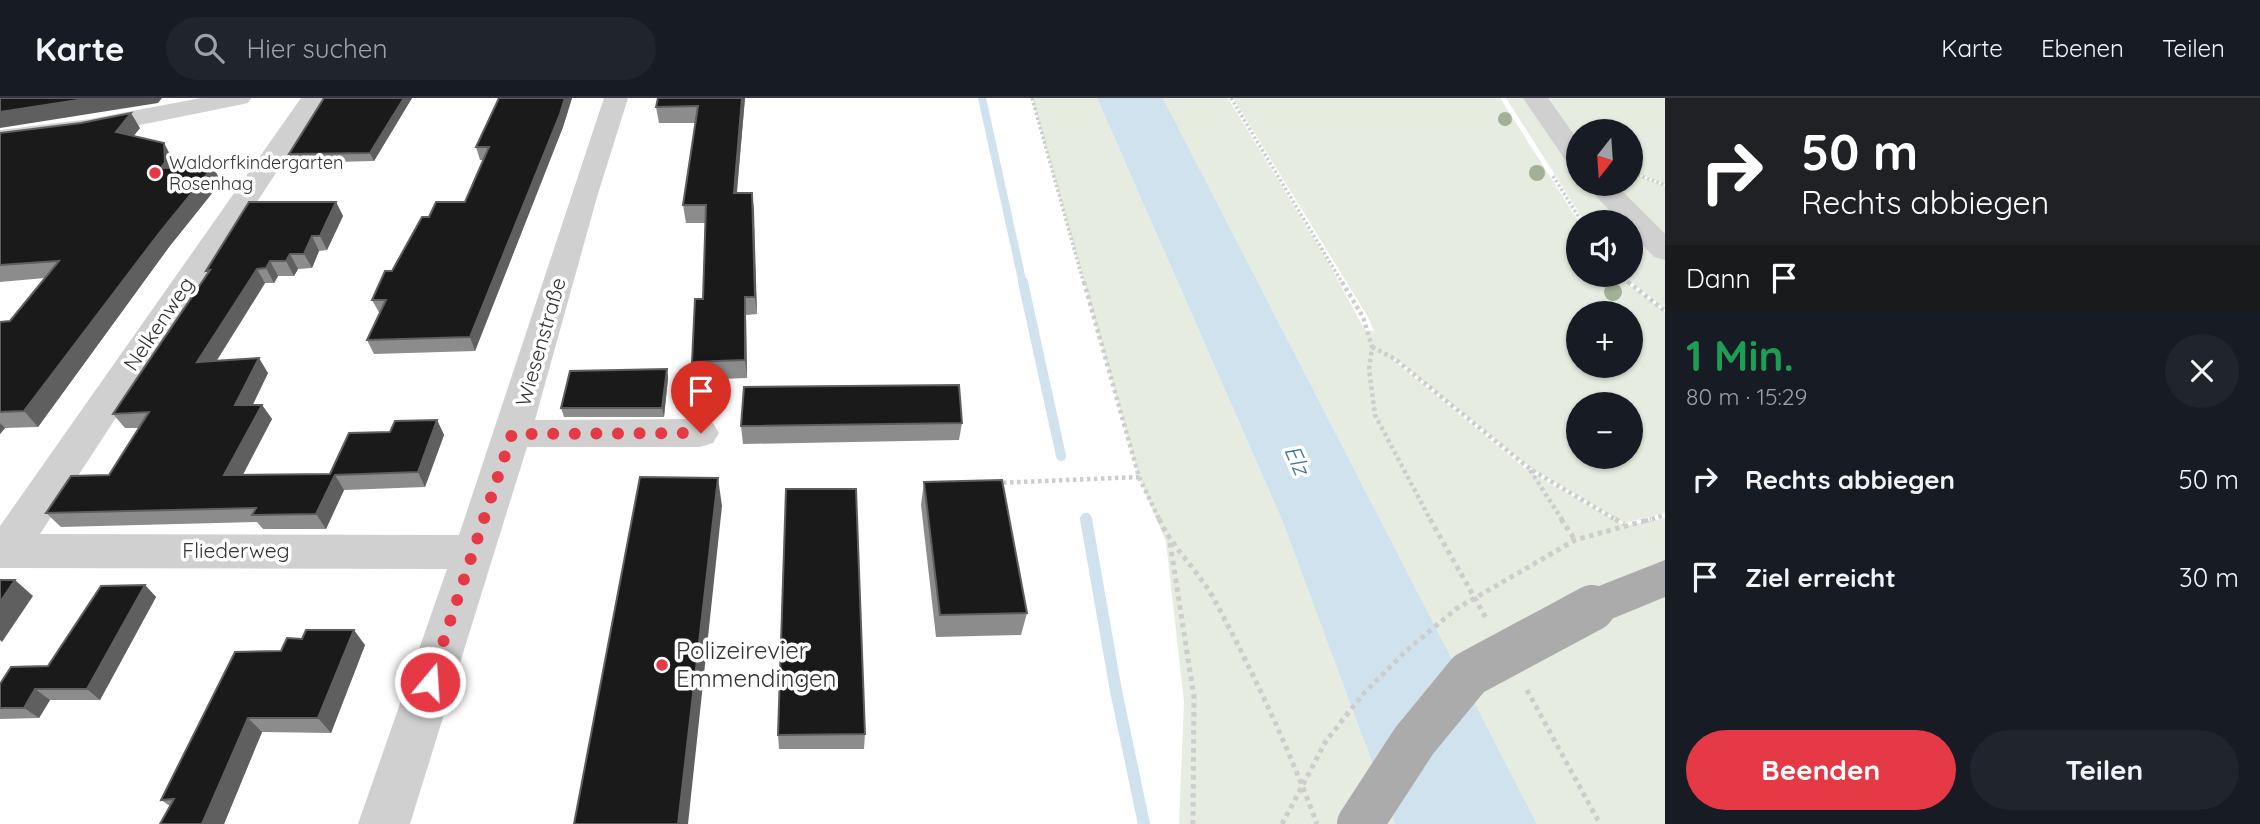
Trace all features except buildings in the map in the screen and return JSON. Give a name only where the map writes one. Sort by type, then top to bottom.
[{"type":"main road","points":[[1360,824],[1414,741],[1469,674],[1592,608],[1665,578]]},
{"type":"street","points":[[0,138],[42,135],[131,122],[239,98]]},
{"type":"street","name":"Nelkenweg","points":[[3,551],[313,98]]},
{"type":"street","name":"Wiesenstraße","points":[[384,824],[512,434],[583,197],[616,98]]},
{"type":"street","points":[[1535,98],[1566,141]]},
{"type":"street","points":[[1611,196],[1665,251]]},
{"type":"street","points":[[512,434],[701,433]]},
{"type":"street","name":"Fliederweg","points":[[3,551],[472,552]]},
{"type":"path","points":[[1032,98],[1139,477],[1170,542],[1213,595],[1284,737],[1317,824]]},
{"type":"path","points":[[1231,98],[1363,317],[1372,346],[1369,369],[1375,415],[1398,463],[1487,620]]},
{"type":"path","points":[[1643,177],[1665,185]]},
{"type":"path","points":[[1634,287],[1665,311]]},
{"type":"path","points":[[1372,346],[1395,359],[1530,469],[1624,524]]},
{"type":"path","points":[[1530,469],[1575,540]]},
{"type":"path","points":[[993,483],[1139,477]]},
{"type":"path","points":[[1282,824],[1326,741],[1364,693],[1407,650],[1455,609],[1575,540],[1624,524],[1665,515]]},
{"type":"path","points":[[1170,542],[1194,697],[1193,824]]},
{"type":"path","points":[[1521,680],[1600,824]]},
{"type":"shaded area","points":[[1032,98],[1097,98],[1282,520],[1395,824],[1179,824],[1184,702],[1166,542],[1139,477]]},
{"type":"shaded area","points":[[1163,98],[1228,98],[1329,264],[1365,330],[1374,331],[1368,317],[1233,98],[1500,98],[1571,210],[1566,210],[1566,287],[1632,287],[1665,312],[1665,513],[1624,523],[1531,468],[1396,359],[1393,360],[1528,471],[1625,526],[1665,518],[1665,824],[1537,824]]},
{"type":"shaded area","points":[[1506,98],[1529,98],[1566,150],[1566,192]]},
{"type":"shaded area","points":[[1542,98],[1665,98],[1665,184],[1643,176],[1643,119],[1566,119],[1566,131]]},
{"type":"shaded area","points":[[1643,178],[1665,186],[1665,309],[1638,287],[1643,287],[1643,210],[1577,210],[1568,196],[1643,196]]},
{"type":"water","name":"Elz","points":[[1097,98],[1163,98],[1537,824],[1395,824],[1282,520]]},
{"type":"waterway","points":[[982,98],[1023,284]]},
{"type":"waterway","points":[[1023,282],[1061,456]]},
{"type":"waterway","points":[[1086,519],[1116,691],[1144,824]]},
{"type":"place","name":"Waldorfkindergarten Rosenhag","points":[[155,173]]},
{"type":"place","name":"Polizeirevier Emmendingen","points":[[662,665]]},
{"type":"route","points":[[430,682],[512,434],[701,433]]}]
